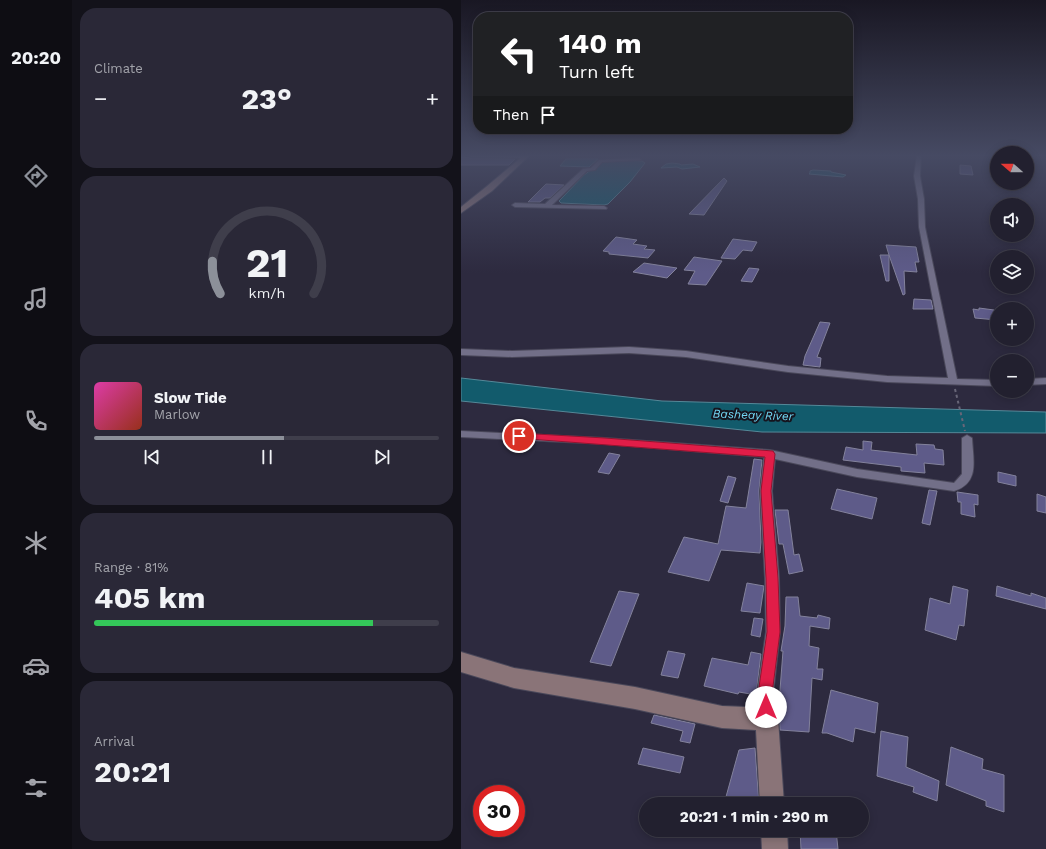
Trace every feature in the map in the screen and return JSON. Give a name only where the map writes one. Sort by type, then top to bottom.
[{"type":"street","points":[[461,211],[480,195]]},
{"type":"street","points":[[547,206],[559,195]]},
{"type":"street","points":[[920,195],[922,227],[953,382]]},
{"type":"street","points":[[515,205],[604,208]]},
{"type":"street","points":[[461,352],[512,354],[629,350],[686,354],[789,369],[887,379],[990,383]]},
{"type":"street","points":[[1034,382],[1046,381]]},
{"type":"street","points":[[461,434],[577,439],[770,454],[857,473],[954,487],[960,485],[968,475],[967,438]]},
{"type":"street","points":[[770,454],[766,491],[772,578],[773,632],[765,694],[772,797]]},
{"type":"street","points":[[461,662],[514,678],[635,698],[722,717],[767,719]]},
{"type":"street","points":[[774,837],[775,849]]},
{"type":"path","points":[[953,382],[967,438]]},
{"type":"water","points":[[565,195],[617,195],[608,204],[604,205],[561,203],[559,201]]},
{"type":"water","name":"Basheay River","points":[[461,378],[662,401],[1046,412],[1046,433],[762,432],[461,401]]},
{"type":"building","points":[[535,195],[554,195],[550,198],[545,198],[540,202],[528,202]]},
{"type":"building","points":[[708,195],[718,195],[704,215],[689,214]]},
{"type":"building","points":[[616,237],[637,240],[633,244],[647,246],[644,249],[655,250],[648,258],[609,254],[609,252],[603,251]]},
{"type":"building","points":[[733,239],[757,242],[752,251],[743,250],[735,259],[721,258]]},
{"type":"building","points":[[886,245],[916,247],[919,262],[915,262],[917,272],[904,271],[905,294],[903,295],[889,255]]},
{"type":"building","points":[[880,255],[889,255],[889,281],[886,281]]},
{"type":"building","points":[[694,257],[722,261],[706,285],[688,284],[695,271],[684,270]]},
{"type":"building","points":[[644,263],[677,268],[667,278],[633,272]]},
{"type":"building","points":[[749,268],[759,269],[752,282],[741,281]]},
{"type":"building","points":[[914,299],[931,300],[933,309],[913,309]]},
{"type":"building","points":[[979,308],[990,309],[990,319],[975,318],[973,309],[979,310]]},
{"type":"building","points":[[820,322],[830,323],[817,357],[821,358],[820,367],[803,365],[805,356]]},
{"type":"building","points":[[863,441],[872,442],[871,450],[917,455],[916,444],[934,445],[935,449],[943,450],[944,465],[924,463],[925,473],[901,471],[901,467],[843,460],[846,447],[863,450]]},
{"type":"building","points":[[609,453],[620,455],[609,474],[598,472]]},
{"type":"building","points":[[754,459],[762,460],[759,491],[760,553],[721,550],[709,581],[668,572],[684,537],[718,544],[726,506],[746,508]]},
{"type":"building","points":[[998,472],[1016,476],[1016,486],[998,482]]},
{"type":"building","points":[[728,476],[736,478],[728,503],[720,501]]},
{"type":"building","points":[[837,489],[877,498],[872,519],[831,509]]},
{"type":"building","points":[[929,490],[937,491],[930,525],[922,523]]},
{"type":"building","points":[[957,492],[978,495],[978,505],[974,504],[975,517],[961,514],[961,502],[958,502]]},
{"type":"building","points":[[1037,494],[1046,497],[1046,513],[1037,511]]},
{"type":"building","points":[[775,510],[788,510],[794,555],[799,554],[803,571],[789,574],[783,544],[779,544]]},
{"type":"building","points":[[747,583],[764,586],[760,613],[741,611]]},
{"type":"building","points":[[953,586],[968,590],[964,626],[959,625],[956,640],[925,630],[930,598],[950,604]]},
{"type":"building","points":[[997,586],[1031,596],[1031,593],[1046,598],[1046,609],[996,596]]},
{"type":"building","points":[[619,591],[639,594],[611,666],[590,662]]},
{"type":"building","points":[[786,597],[798,597],[800,616],[817,618],[818,615],[830,618],[829,629],[810,626],[809,646],[819,648],[817,669],[823,669],[822,680],[812,678],[809,732],[780,730],[779,703],[783,651],[781,651],[785,626]]},
{"type":"building","points":[[754,618],[763,619],[760,637],[751,635]]},
{"type":"building","points":[[668,651],[685,654],[678,678],[661,675]]},
{"type":"building","points":[[751,652],[761,654],[756,695],[739,692],[738,694],[704,686],[712,658],[748,665]]},
{"type":"building","points":[[831,690],[878,703],[875,733],[855,728],[853,742],[827,733],[822,733]]},
{"type":"building","points":[[654,715],[695,724],[690,743],[680,741],[683,731],[651,723]]},
{"type":"building","points":[[881,731],[908,737],[906,767],[939,781],[937,801],[913,792],[914,787],[877,776]]},
{"type":"building","points":[[951,747],[983,759],[982,769],[1004,775],[1004,812],[986,806],[986,801],[946,785]]},
{"type":"building","points":[[643,748],[684,757],[680,773],[638,764]]},
{"type":"building","points":[[755,748],[758,797],[726,797],[739,750]]},
{"type":"building","points":[[800,837],[837,837],[838,849],[801,849]]},
{"type":"route","points":[[519,436],[770,454],[766,491],[772,578],[773,632],[765,694],[766,707]]}]
